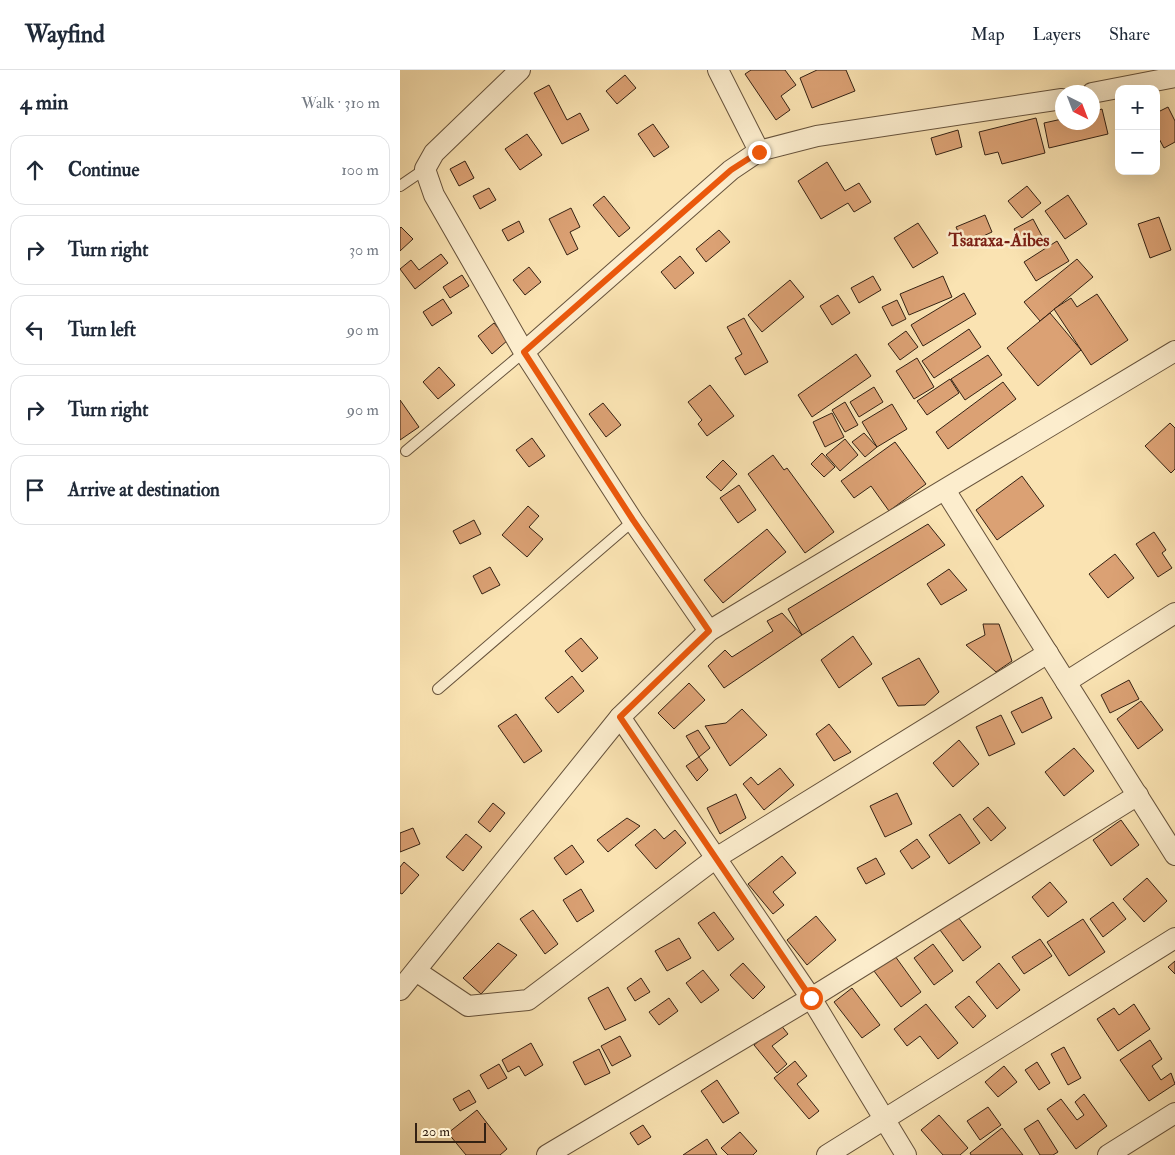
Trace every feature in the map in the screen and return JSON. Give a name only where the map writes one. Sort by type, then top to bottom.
[{"type":"street","points":[[520,70],[434,153],[425,169],[434,195],[524,352],[633,520],[709,631]]},
{"type":"street","points":[[718,70],[759,152]]},
{"type":"street","points":[[1100,92],[1175,78]]},
{"type":"street","points":[[524,352],[731,170],[759,152],[817,136],[1055,99]]},
{"type":"street","points":[[400,990],[620,717],[709,631],[1175,351]]},
{"type":"street","points":[[945,490],[1175,855]]},
{"type":"street","points":[[1066,682],[1175,614]]},
{"type":"street","points":[[416,971],[468,1006],[528,1000],[716,858],[1048,654]]},
{"type":"street","points":[[620,717],[811,998],[906,1155]]},
{"type":"street","points":[[547,1155],[811,998],[1138,795]]},
{"type":"street","points":[[827,1155],[1175,938]]},
{"type":"street","points":[[1108,1155],[1175,1113]]},
{"type":"lane","points":[[400,186],[425,169]]},
{"type":"lane","points":[[406,451],[524,352]]},
{"type":"lane","points":[[438,689],[633,520]]},
{"type":"building","points":[[751,70],[785,70],[796,85],[781,96],[790,110],[776,120],[745,74]]},
{"type":"building","points":[[817,70],[846,70],[855,91],[812,108],[800,78]]},
{"type":"building","points":[[625,75],[636,88],[617,104],[606,91]]},
{"type":"building","points":[[549,85],[567,120],[580,113],[589,130],[562,144],[534,93]]},
{"type":"building","points":[[1168,107],[1175,121],[1175,142],[1164,148],[1160,140],[1160,111]]},
{"type":"building","points":[[1102,109],[1108,134],[1049,148],[1044,123],[1055,121],[1055,130],[1100,130],[1100,110]]},
{"type":"building","points":[[1036,118],[1045,153],[1002,164],[998,152],[985,155],[979,132]]},
{"type":"building","points":[[653,124],[669,147],[654,157],[638,134]]},
{"type":"building","points":[[958,130],[962,147],[936,155],[931,138]]},
{"type":"building","points":[[527,134],[542,155],[520,170],[505,149]]},
{"type":"building","points":[[465,161],[474,178],[459,186],[450,169]]},
{"type":"building","points":[[827,162],[845,191],[859,183],[871,202],[854,212],[848,203],[821,219],[798,181]]},
{"type":"building","points":[[1027,186],[1041,203],[1022,218],[1008,201]]},
{"type":"building","points":[[489,188],[496,200],[480,209],[473,196]]},
{"type":"building","points":[[1068,195],[1087,224],[1065,239],[1045,211]]},
{"type":"building","points":[[604,196],[630,228],[619,237],[593,205]]},
{"type":"building","points":[[571,208],[580,227],[570,232],[578,249],[567,255],[549,219]]},
{"type":"building","points":[[985,215],[992,232],[964,245],[956,227]]},
{"type":"building","points":[[1159,217],[1171,250],[1150,258],[1138,224]]},
{"type":"building","points":[[1033,219],[1042,236],[1024,246],[1014,229]]},
{"type":"building","points":[[519,221],[524,232],[508,241],[502,230]]},
{"type":"building","points":[[918,223],[938,253],[913,268],[894,238]]},
{"type":"building","points":[[400,228],[413,239],[400,251]]},
{"type":"building","points":[[719,230],[730,242],[706,262],[696,249]]},
{"type":"building","points":[[1057,241],[1069,261],[1036,281],[1024,262]]},
{"type":"building","points":[[441,254],[448,263],[415,289],[400,269],[411,260],[419,270]]},
{"type":"building","points":[[680,256],[694,273],[675,289],[661,272]]},
{"type":"building","points":[[1077,259],[1093,277],[1040,321],[1024,302]]},
{"type":"building","points":[[529,267],[541,282],[525,295],[513,280]]},
{"type":"building","points":[[462,275],[469,286],[450,298],[443,287]]},
{"type":"building","points":[[873,276],[881,290],[859,303],[851,288]]},
{"type":"building","points":[[943,276],[952,297],[909,315],[900,294]]},
{"type":"building","points":[[790,280],[804,297],[762,332],[748,315]]},
{"type":"building","points":[[964,293],[976,314],[923,346],[911,325]]},
{"type":"building","points":[[1097,294],[1128,340],[1091,365],[1054,309],[1071,298],[1077,307]]},
{"type":"building","points":[[838,295],[850,313],[832,325],[820,306]]},
{"type":"building","points":[[443,299],[452,313],[432,326],[423,312]]},
{"type":"building","points":[[897,300],[906,319],[892,326],[882,307]]},
{"type":"building","points":[[1050,313],[1081,350],[1038,386],[1007,348]]},
{"type":"building","points":[[744,318],[768,362],[745,375],[735,358],[742,354],[727,327]]},
{"type":"building","points":[[494,323],[508,340],[492,354],[478,336]]},
{"type":"building","points":[[969,329],[981,347],[934,378],[922,361]]},
{"type":"building","points":[[906,331],[918,347],[900,360],[888,344]]},
{"type":"building","points":[[856,354],[871,376],[812,417],[798,395]]},
{"type":"building","points":[[988,355],[1002,375],[965,400],[951,379]]},
{"type":"building","points":[[917,358],[934,387],[914,399],[896,371]]},
{"type":"building","points":[[439,367],[455,385],[438,399],[423,382]]},
{"type":"building","points":[[950,379],[959,393],[927,415],[917,401]]},
{"type":"building","points":[[1003,382],[1016,399],[948,449],[936,432]]},
{"type":"building","points":[[710,385],[734,416],[707,436],[698,424],[702,420],[688,402]]},
{"type":"building","points":[[874,387],[883,402],[859,417],[850,402]]},
{"type":"building","points":[[400,400],[419,427],[400,440]]},
{"type":"building","points":[[845,402],[858,425],[845,432],[832,410]]},
{"type":"building","points":[[603,403],[621,425],[606,437],[589,414]]},
{"type":"building","points":[[892,404],[907,429],[877,447],[862,422]]},
{"type":"building","points":[[832,413],[844,437],[825,447],[813,422]]},
{"type":"building","points":[[1170,423],[1175,428],[1175,469],[1171,473],[1145,446]]},
{"type":"building","points":[[864,433],[877,447],[865,457],[852,442]]},
{"type":"building","points":[[532,438],[545,456],[529,467],[516,450]]},
{"type":"building","points":[[845,439],[858,455],[840,471],[826,455]]},
{"type":"building","points":[[895,442],[926,484],[889,511],[871,486],[854,498],[841,481]]},
{"type":"building","points":[[822,453],[835,467],[824,477],[811,464]]},
{"type":"building","points":[[773,455],[784,470],[787,468],[834,532],[805,553],[748,474]]},
{"type":"building","points":[[723,460],[737,474],[721,491],[706,477]]},
{"type":"building","points":[[1022,476],[1044,506],[997,540],[976,510]]},
{"type":"building","points":[[739,485],[756,510],[738,523],[720,498]]},
{"type":"building","points":[[528,506],[539,516],[529,527],[543,539],[527,557],[502,535]]},
{"type":"building","points":[[474,520],[481,534],[460,544],[453,531]]},
{"type":"building","points":[[928,524],[945,545],[802,635],[788,609]]},
{"type":"building","points":[[767,529],[786,552],[723,603],[704,580]]},
{"type":"building","points":[[1154,532],[1166,550],[1162,553],[1172,568],[1158,577],[1136,544]]},
{"type":"building","points":[[1115,554],[1134,578],[1108,598],[1089,574]]},
{"type":"building","points":[[490,567],[500,585],[482,594],[473,576]]},
{"type":"building","points":[[949,569],[967,590],[941,605],[927,584]]},
{"type":"building","points":[[782,613],[802,635],[724,688],[708,666],[725,650],[732,657],[773,631],[767,621]]},
{"type":"building","points":[[983,624],[999,624],[1012,661],[996,672],[966,645],[985,635]]},
{"type":"building","points":[[853,636],[872,664],[839,688],[821,660]]},
{"type":"building","points":[[581,638],[598,658],[582,672],[565,651]]},
{"type":"building","points":[[919,658],[939,692],[925,705],[898,706],[882,678]]},
{"type":"building","points":[[572,676],[584,691],[558,713],[545,698]]},
{"type":"building","points":[[1129,680],[1139,699],[1110,713],[1101,695]]},
{"type":"building","points":[[689,683],[705,700],[674,729],[658,713]]},
{"type":"building","points":[[1042,697],[1052,718],[1022,733],[1011,712]]},
{"type":"building","points":[[1141,701],[1163,730],[1138,749],[1117,719]]},
{"type":"building","points":[[742,709],[767,735],[730,766],[705,726],[726,723]]},
{"type":"building","points":[[516,714],[542,751],[524,763],[498,726]]},
{"type":"building","points":[[1001,715],[1015,744],[989,756],[976,727]]},
{"type":"building","points":[[829,724],[851,752],[834,761],[816,734]]},
{"type":"building","points":[[698,730],[710,748],[699,757],[686,736]]},
{"type":"building","points":[[959,740],[979,764],[953,787],[933,763]]},
{"type":"building","points":[[1074,748],[1094,771],[1064,796],[1045,772]]},
{"type":"building","points":[[699,757],[708,770],[697,781],[686,766]]},
{"type":"building","points":[[780,768],[794,785],[764,810],[743,784],[751,777],[758,785]]},
{"type":"building","points":[[897,793],[912,824],[885,837],[870,806]]},
{"type":"building","points":[[736,794],[746,818],[720,834],[707,808]]},
{"type":"building","points":[[493,803],[505,813],[490,832],[478,822]]},
{"type":"building","points":[[988,807],[1006,828],[991,841],[973,819]]},
{"type":"building","points":[[960,814],[980,843],[949,864],[929,835]]},
{"type":"building","points":[[627,818],[640,826],[608,852],[597,840]]},
{"type":"building","points":[[1121,820],[1139,845],[1111,866],[1093,840]]},
{"type":"building","points":[[413,828],[420,844],[400,852],[400,833]]},
{"type":"building","points":[[655,829],[664,839],[675,830],[686,843],[656,869],[635,845]]},
{"type":"building","points":[[466,834],[482,847],[463,871],[446,857]]},
{"type":"building","points":[[917,839],[930,857],[912,869],[900,851]]},
{"type":"building","points":[[572,845],[584,862],[566,875],[554,858]]},
{"type":"building","points":[[782,856],[796,873],[773,892],[784,905],[773,914],[748,884]]},
{"type":"building","points":[[876,858],[885,874],[866,884],[857,868]]},
{"type":"building","points":[[404,862],[419,875],[402,894],[400,893],[400,867]]},
{"type":"building","points":[[1147,878],[1167,901],[1144,922],[1123,899]]},
{"type":"building","points":[[1050,882],[1067,902],[1048,917],[1032,897]]},
{"type":"building","points":[[581,889],[594,911],[577,922],[563,900]]},
{"type":"building","points":[[1113,902],[1126,919],[1103,937],[1090,919]]},
{"type":"building","points":[[533,910],[558,944],[545,954],[520,919]]},
{"type":"building","points":[[714,912],[734,939],[718,951],[698,923]]},
{"type":"building","points":[[816,916],[836,940],[807,965],[787,940]]},
{"type":"building","points":[[958,917],[981,947],[963,961],[940,930]]},
{"type":"building","points":[[1083,919],[1105,952],[1069,976],[1047,942]]},
{"type":"building","points":[[679,938],[691,958],[667,971],[655,951]]},
{"type":"building","points":[[1040,939],[1052,956],[1024,974],[1012,957]]},
{"type":"building","points":[[498,943],[517,955],[481,994],[463,978]]},
{"type":"building","points":[[933,944],[953,971],[934,985],[914,958]]},
{"type":"building","points":[[895,956],[921,992],[901,1007],[874,971]]},
{"type":"building","points":[[1175,961],[1175,974],[1168,967]]},
{"type":"building","points":[[743,963],[765,987],[753,999],[730,975]]},
{"type":"building","points":[[999,963],[1020,990],[997,1009],[976,982]]},
{"type":"building","points":[[703,970],[719,990],[701,1003],[686,983]]},
{"type":"building","points":[[641,978],[650,992],[635,1001],[627,988]]},
{"type":"building","points":[[608,987],[626,1020],[605,1030],[588,998]]},
{"type":"building","points":[[852,988],[880,1025],[862,1038],[834,1002]]},
{"type":"building","points":[[969,996],[986,1016],[973,1028],[955,1007]]},
{"type":"building","points":[[669,998],[678,1011],[659,1025],[649,1012]]},
{"type":"building","points":[[926,1004],[958,1043],[938,1059],[920,1036],[907,1046],[894,1029]]},
{"type":"building","points":[[1134,1004],[1150,1029],[1118,1051],[1097,1019],[1114,1008],[1119,1015]]},
{"type":"building","points":[[780,1024],[788,1034],[772,1046],[787,1064],[777,1073],[754,1045]]},
{"type":"building","points":[[620,1036],[631,1056],[612,1066],[601,1046]]},
{"type":"building","points":[[1150,1040],[1162,1059],[1152,1066],[1161,1080],[1171,1073],[1175,1084],[1149,1101],[1120,1060]]},
{"type":"building","points":[[531,1043],[543,1065],[525,1076],[519,1066],[508,1072],[502,1060]]},
{"type":"building","points":[[1064,1047],[1081,1078],[1068,1085],[1051,1054]]},
{"type":"building","points":[[599,1049],[610,1073],[585,1085],[573,1062]]},
{"type":"building","points":[[795,1061],[807,1076],[797,1084],[819,1111],[809,1119],[774,1078]]},
{"type":"building","points":[[1037,1062],[1050,1083],[1039,1090],[1025,1070]]},
{"type":"building","points":[[499,1064],[507,1078],[488,1089],[480,1075]]},
{"type":"building","points":[[1004,1066],[1017,1082],[998,1097],[985,1082]]},
{"type":"building","points":[[717,1080],[739,1113],[723,1123],[701,1091]]},
{"type":"building","points":[[469,1090],[476,1102],[460,1111],[453,1099]]},
{"type":"building","points":[[1084,1094],[1107,1126],[1076,1149],[1047,1109],[1061,1099],[1077,1120],[1084,1115],[1075,1102]]},
{"type":"building","points":[[988,1107],[1001,1125],[980,1140],[967,1121]]},
{"type":"building","points":[[477,1110],[507,1149],[500,1155],[466,1155],[448,1133]]},
{"type":"building","points":[[939,1115],[968,1148],[960,1155],[943,1155],[921,1130]]},
{"type":"building","points":[[1038,1120],[1058,1152],[1053,1155],[1040,1155],[1024,1129]]},
{"type":"building","points":[[643,1125],[651,1137],[638,1145],[630,1133]]},
{"type":"building","points":[[1002,1128],[1023,1155],[971,1155],[970,1153]]},
{"type":"building","points":[[740,1132],[757,1151],[753,1155],[728,1155],[721,1148]]},
{"type":"building","points":[[707,1139],[717,1155],[683,1155]]},
{"type":"district","name":"Tsaraxa-Aibes","points":[[999,240]]},
{"type":"route","points":[[759,152],[731,170],[524,352],[633,520],[709,631],[620,717],[811,998]]}]
